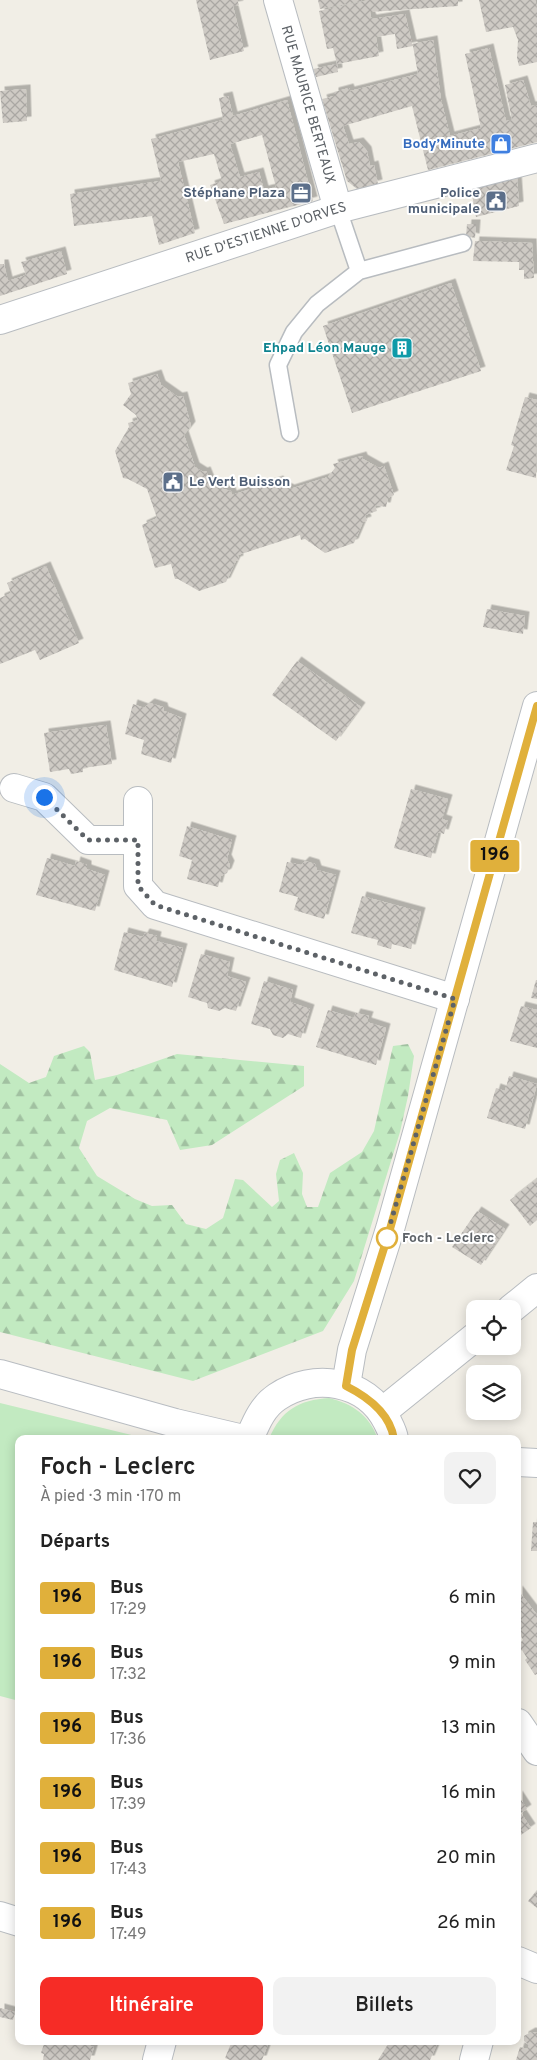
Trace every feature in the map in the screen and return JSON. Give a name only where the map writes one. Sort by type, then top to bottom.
[{"type":"street","name":"RUE MAURICE BERTEAUX","points":[[278,0],[338,209]]},
{"type":"street","name":"RUE D'ESTIENNE D'ORVES","points":[[0,320],[338,209],[537,158]]},
{"type":"street","points":[[346,1386],[352,1350],[390,1229],[537,706]]},
{"type":"street","points":[[14,788],[44,797],[88,840],[138,840]]},
{"type":"street","points":[[138,801],[138,886],[155,905],[455,999]]},
{"type":"street","points":[[521,1301],[537,1288]]},
{"type":"street","points":[[382,1412],[466,1344]]},
{"type":"street","points":[[0,1374],[175,1423],[227,1435]]},
{"type":"street","points":[[251,1435],[259,1416],[275,1398],[297,1386],[322,1381],[346,1386],[366,1396],[382,1412],[392,1435]]},
{"type":"street","points":[[521,1462],[537,1463]]},
{"type":"street","points":[[521,1727],[537,1750]]},
{"type":"street","points":[[0,1916],[15,1921]]},
{"type":"street","points":[[521,1962],[537,1969]]},
{"type":"street","points":[[157,2060],[161,2045]]},
{"type":"street","points":[[474,2060],[478,2045]]},
{"type":"lane","points":[[338,209],[360,271]]},
{"type":"lane","points":[[290,433],[278,365],[294,332],[317,304],[360,271],[463,244]]},
{"type":"green space","points":[[408,1044],[414,1056],[400,1132],[354,1281],[323,1331],[193,1381],[0,1332],[0,1064],[29,1083],[46,1077],[54,1056],[84,1046],[90,1052],[95,1080],[117,1075],[177,1054],[304,1066],[304,1086],[212,1145],[180,1150],[167,1120],[110,1108],[87,1121],[79,1148],[97,1176],[135,1199],[152,1206],[172,1205],[186,1224],[206,1229],[223,1218],[235,1179],[243,1180],[272,1207],[279,1201],[276,1174],[280,1160],[294,1153],[303,1173],[302,1194],[307,1207],[318,1207],[330,1173],[362,1152],[374,1131],[393,1046]]},
{"type":"green space","points":[[329,1398],[338,1400],[353,1407],[370,1423],[376,1435],[271,1435],[279,1421],[292,1408],[318,1399]]},
{"type":"green space","points":[[0,1403],[132,1435],[15,1435],[15,1700],[0,1696]]},
{"type":"building","points":[[196,0],[237,0],[239,5],[233,6],[244,51],[210,60]]},
{"type":"building","points":[[318,0],[362,0],[362,1],[320,9]]},
{"type":"building","points":[[369,0],[458,0],[458,6],[370,12],[372,19],[405,14],[412,44],[433,40],[441,100],[450,136],[481,128],[465,54],[489,48],[506,121],[512,120],[505,85],[523,80],[531,106],[537,105],[537,142],[428,170],[412,106],[343,126],[349,144],[359,142],[367,151],[370,166],[374,165],[378,184],[357,189],[347,181],[322,99],[334,96],[334,92],[349,88],[350,91],[418,74],[413,46],[397,49],[395,34],[376,37],[379,56],[337,64],[333,48],[327,49],[319,11]]},
{"type":"building","points":[[479,0],[535,0],[537,8],[537,62],[519,66],[517,58],[518,40],[513,27],[486,32]]},
{"type":"building","points":[[337,64],[338,72],[316,77],[313,69]]},
{"type":"building","points":[[26,89],[27,121],[3,123],[0,91]]},
{"type":"building","points":[[228,96],[233,116],[287,100],[313,201],[224,224],[210,185],[222,181],[214,154],[178,162],[195,233],[159,245],[152,216],[74,226],[70,194],[161,181],[151,139],[223,120],[219,98]],"holes":[[[262,135],[276,187],[264,190],[259,172],[240,177],[230,144]]]},
{"type":"building","points":[[517,177],[519,206],[476,217],[471,189]]},
{"type":"building","points":[[467,224],[476,224],[475,238],[466,236]]},
{"type":"building","points":[[475,241],[532,243],[534,278],[524,279],[524,270],[519,270],[519,262],[473,261]]},
{"type":"building","points":[[61,251],[67,274],[0,296],[0,264],[4,264],[8,281],[26,275],[21,262]]},
{"type":"building","name":"Ehpad Léon Mauge","points":[[451,283],[481,371],[352,413],[323,326]]},
{"type":"building","name":"Le Vert Buisson","points":[[157,374],[161,385],[178,397],[183,396],[191,426],[184,435],[195,467],[203,472],[206,471],[212,486],[231,491],[232,495],[279,480],[280,484],[290,489],[328,477],[335,468],[333,464],[362,456],[363,459],[379,468],[384,466],[394,495],[388,498],[386,507],[375,505],[377,511],[365,515],[367,521],[363,522],[354,543],[325,553],[305,539],[301,540],[300,535],[238,555],[239,560],[236,561],[226,582],[199,591],[175,579],[171,564],[155,568],[142,525],[157,518],[147,489],[123,478],[115,451],[129,427],[128,423],[138,420],[136,415],[123,405],[131,394],[128,383]]},
{"type":"building","points":[[525,397],[537,400],[536,478],[506,470],[514,446],[511,445]]},
{"type":"building","points":[[46,566],[79,643],[40,660],[35,650],[0,664],[0,598],[11,593],[7,583]]},
{"type":"building","points":[[487,609],[525,616],[523,634],[483,627]]},
{"type":"building","points":[[297,661],[361,707],[336,741],[272,695]]},
{"type":"building","points":[[150,703],[163,707],[164,711],[182,718],[171,763],[141,754],[144,740],[125,734],[133,704],[144,708]]},
{"type":"building","points":[[106,725],[112,764],[83,768],[83,772],[71,774],[69,769],[50,772],[44,733]]},
{"type":"building","points":[[411,789],[448,799],[442,819],[448,821],[444,834],[438,832],[431,858],[394,848]]},
{"type":"building","points":[[187,826],[232,840],[227,859],[230,865],[227,873],[221,876],[218,887],[187,879],[192,860],[179,856]]},
{"type":"building","points":[[47,858],[75,866],[76,861],[87,865],[87,869],[105,875],[95,911],[36,895]]},
{"type":"building","points":[[305,861],[315,864],[317,870],[336,875],[324,919],[294,910],[298,897],[279,892],[287,862],[301,865]]},
{"type":"building","points":[[362,896],[421,912],[411,949],[392,944],[391,949],[377,945],[378,940],[351,933]]},
{"type":"building","points":[[124,932],[143,937],[145,933],[157,936],[156,941],[183,948],[172,987],[114,970]]},
{"type":"building","points":[[201,954],[230,962],[227,976],[246,982],[236,1011],[225,1008],[219,1011],[208,1008],[207,1003],[188,997]]},
{"type":"building","points":[[537,980],[537,999],[531,998]]},
{"type":"building","points":[[264,981],[293,990],[290,1002],[310,1009],[301,1038],[288,1034],[283,1038],[273,1035],[270,1029],[251,1024]]},
{"type":"building","points":[[521,1006],[537,1010],[537,1048],[510,1041]]},
{"type":"building","points":[[328,1010],[354,1018],[356,1013],[369,1016],[367,1022],[386,1028],[376,1065],[316,1047]]},
{"type":"building","points":[[509,1076],[537,1084],[525,1129],[487,1118],[496,1088],[505,1091]]},
{"type":"building","points":[[537,1179],[537,1220],[530,1226],[510,1200]]},
{"type":"building","points":[[477,1211],[505,1229],[481,1265],[452,1247]]},
{"type":"building","points":[[533,1522],[537,1522],[537,1551],[531,1551]]},
{"type":"building","points":[[521,1594],[537,1615],[537,1674],[535,1675],[521,1650],[521,1642],[523,1640],[521,1636]]},
{"type":"building","points":[[521,1800],[527,1809],[521,1813]]},
{"type":"building","points":[[521,1813],[531,1828],[521,1835]]},
{"type":"building","points":[[537,1890],[537,1908],[528,1901]]},
{"type":"building","points":[[0,2008],[15,2012],[13,2020],[0,2017]]},
{"type":"building","points":[[531,2032],[537,2033],[537,2060],[516,2060],[520,2047],[528,2049],[529,2045],[524,2041],[524,2036]]},
{"type":"building","points":[[44,2045],[87,2045],[94,2047],[90,2060],[43,2060],[44,2054],[41,2053]]},
{"type":"building","points":[[230,2045],[268,2045],[262,2060],[230,2060],[225,2058]]},
{"type":"building","points":[[387,2045],[437,2045],[430,2060],[378,2060]]},
{"type":"bus line","name":"196","points":[[393,1435],[382,1412],[366,1396],[346,1386],[352,1350],[390,1229],[537,706]]},
{"type":"place","name":"Body’Minute","points":[[501,144]]},
{"type":"place","name":"Stéphane Plaza","points":[[301,193]]},
{"type":"place","name":"Police municipale","points":[[496,201]]},
{"type":"place","name":"Ehpad Léon Mauge","points":[[402,348]]},
{"type":"place","name":"Le Vert Buisson","points":[[173,482]]},
{"type":"place","name":"Foch - Leclerc","points":[[387,1238]]},
{"type":"route","points":[[44,797],[88,840],[138,840],[138,886],[155,905],[455,999],[384,1246],[387,1238]]}]
